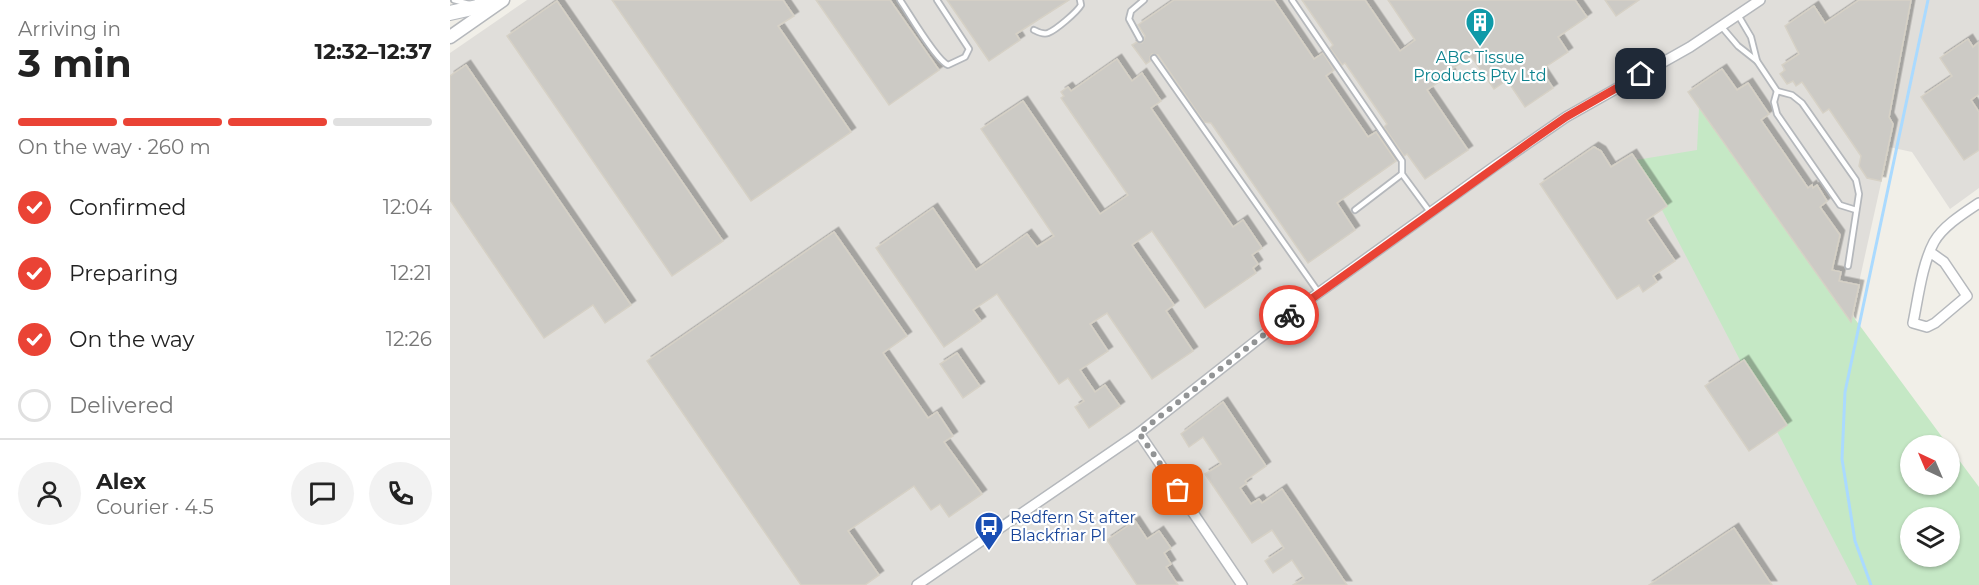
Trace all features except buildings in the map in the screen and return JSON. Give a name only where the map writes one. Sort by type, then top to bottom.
[{"type":"main road","points":[[450,13],[477,7],[491,0]]},
{"type":"street","points":[[450,37],[502,0]]},
{"type":"street","points":[[917,585],[1139,433],[1318,293],[1566,117],[1690,47],[1760,0]]},
{"type":"street","points":[[1930,252],[1944,262],[1967,296],[1927,327],[1913,323],[1930,252],[1938,236],[1979,203]]},
{"type":"street","points":[[1139,433],[1242,585]]},
{"type":"lane","points":[[454,0],[477,7]]},
{"type":"lane","points":[[900,0],[937,54],[948,65],[965,57],[969,49],[937,0]]},
{"type":"lane","points":[[1034,30],[1040,34],[1047,34],[1078,11],[1080,0]]},
{"type":"lane","points":[[1140,39],[1129,19],[1131,11],[1144,0]]},
{"type":"lane","points":[[1292,0],[1402,160],[1402,174],[1430,213]]},
{"type":"lane","points":[[1738,15],[1751,37],[1757,61]]},
{"type":"lane","points":[[1721,26],[1738,46],[1757,61],[1777,91],[1792,95],[1802,103],[1856,180],[1858,194],[1848,266]]},
{"type":"lane","points":[[1154,58],[1318,293]]},
{"type":"lane","points":[[1777,91],[1774,102],[1777,114],[1840,205],[1856,210]]},
{"type":"lane","points":[[1355,210],[1402,174]]},
{"type":"shaded area","points":[[527,0],[1979,0],[1979,188],[1950,209],[1912,152],[1889,147],[1850,323],[1859,585],[450,585],[450,53]]},
{"type":"green space","points":[[1699,108],[1941,435],[1900,435],[1900,495],[1960,495],[1960,461],[1979,487],[1979,585],[1857,585],[1636,160],[1697,150]]},
{"type":"waterway","points":[[1871,585],[1855,541],[1842,459],[1845,392],[1928,0]]},
{"type":"way so far","points":[[1178,490],[1139,433],[1289,315]]},
{"type":"place","name":"ABC Tissue Products Pty Ltd","points":[[1480,48]]},
{"type":"place","name":"Redfern St after Blackfriar Pl","points":[[989,552]]},
{"type":"route","points":[[1289,315],[1566,117],[1641,74]]}]
